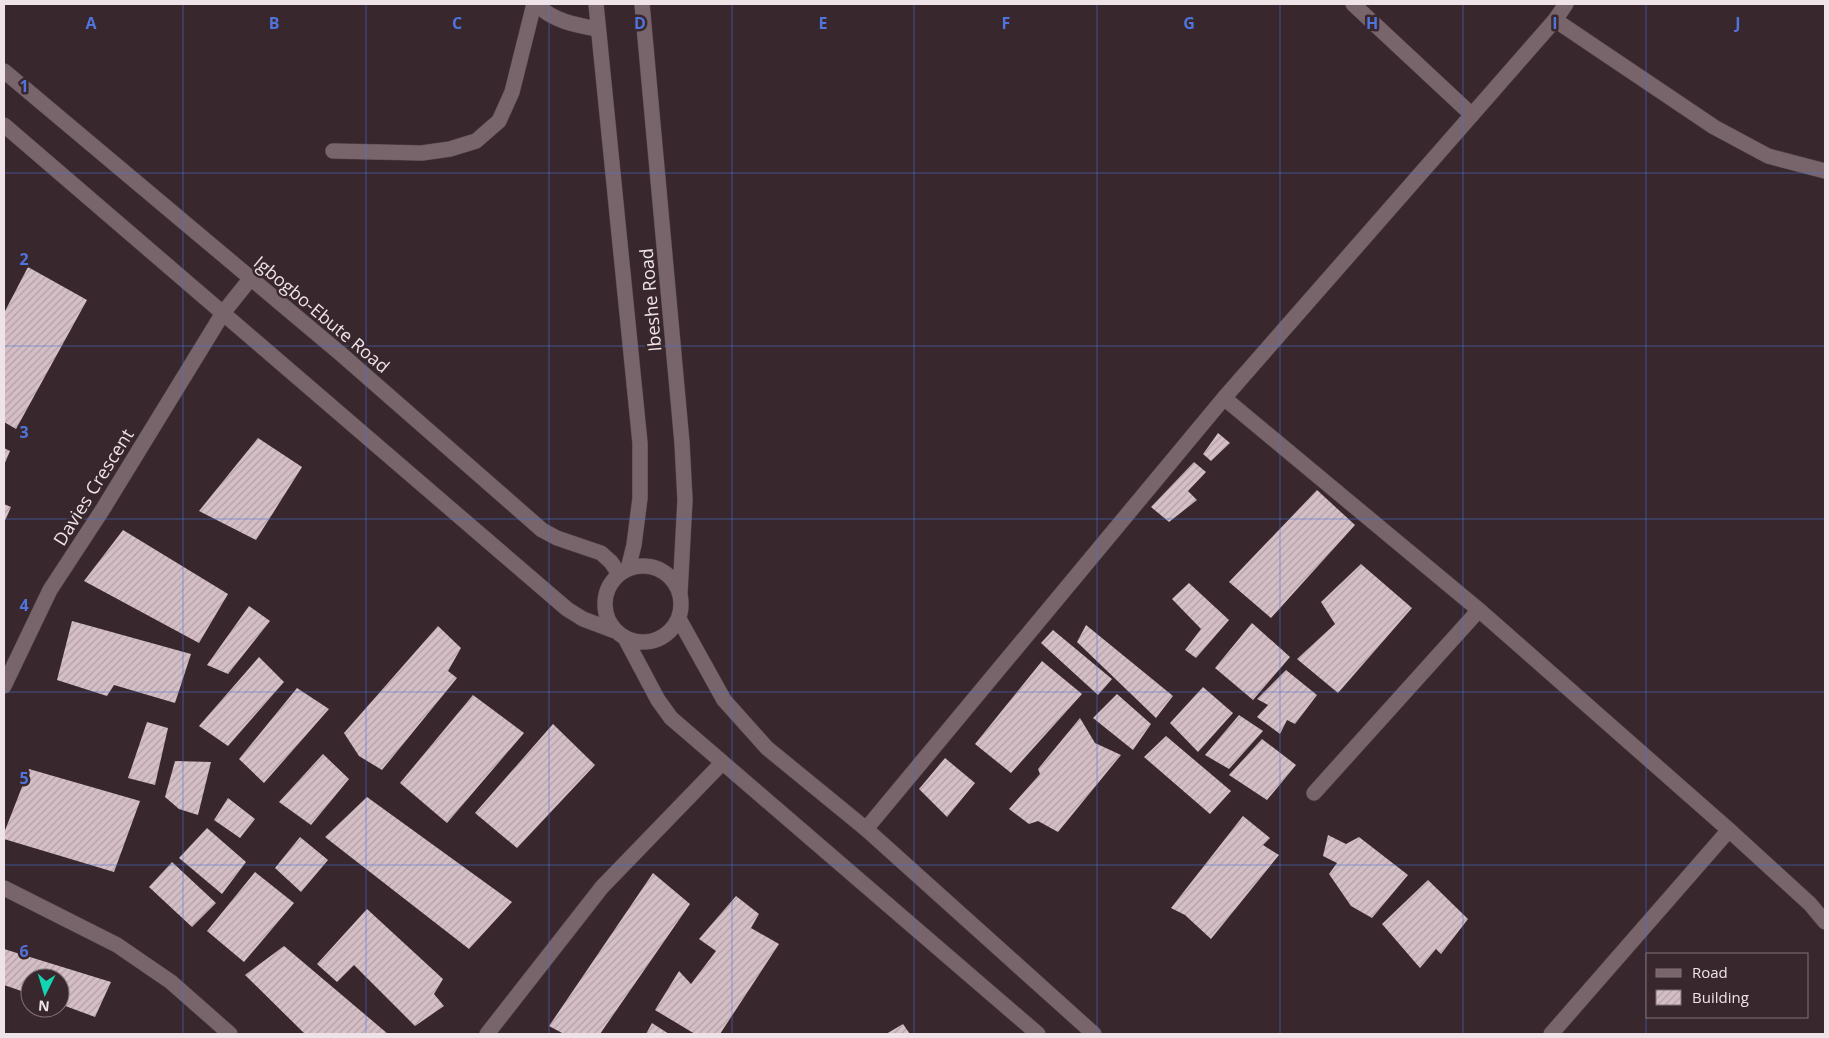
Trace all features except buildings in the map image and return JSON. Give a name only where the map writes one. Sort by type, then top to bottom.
[{"type":"street","points":[[333,151],[422,153],[450,149],[476,141],[499,122],[512,92],[535,4],[546,14],[571,24],[598,29]]},
{"type":"street","name":"Ibeshe Road","points":[[596,4],[640,443],[640,498],[634,545],[623,571]]},
{"type":"street","name":"Ibeshe Road","points":[[642,4],[683,452],[686,500],[680,593]]},
{"type":"street","points":[[1353,4],[1472,115]]},
{"type":"street","points":[[866,829],[1224,398],[1555,20],[1566,4]]},
{"type":"street","points":[[1555,20],[1714,127],[1768,156],[1825,171]]},
{"type":"street","name":"Igbogbo-Ebute Road","points":[[4,71],[349,360],[542,530],[558,538],[601,553],[623,571]]},
{"type":"street","points":[[4,125],[567,610],[583,619],[620,635],[637,642],[650,642],[662,638],[672,630],[679,619],[682,606],[680,593],[670,577],[654,567],[641,566],[623,571],[610,584],[605,595],[604,608],[608,620],[620,635],[658,700],[671,718],[1038,1034]]},
{"type":"street","name":"Davies Crescent","points":[[4,686],[50,590],[224,313],[251,278]]},
{"type":"street","points":[[1224,398],[1479,610],[1729,830],[1810,904],[1825,922]]},
{"type":"street","points":[[1314,793],[1479,610]]},
{"type":"street","points":[[679,619],[724,700],[767,748],[866,829],[1094,1034]]},
{"type":"street","points":[[487,1034],[602,887],[722,763]]},
{"type":"street","points":[[1552,1034],[1729,830]]},
{"type":"street","points":[[4,888],[117,945],[171,982],[230,1034]]}]
